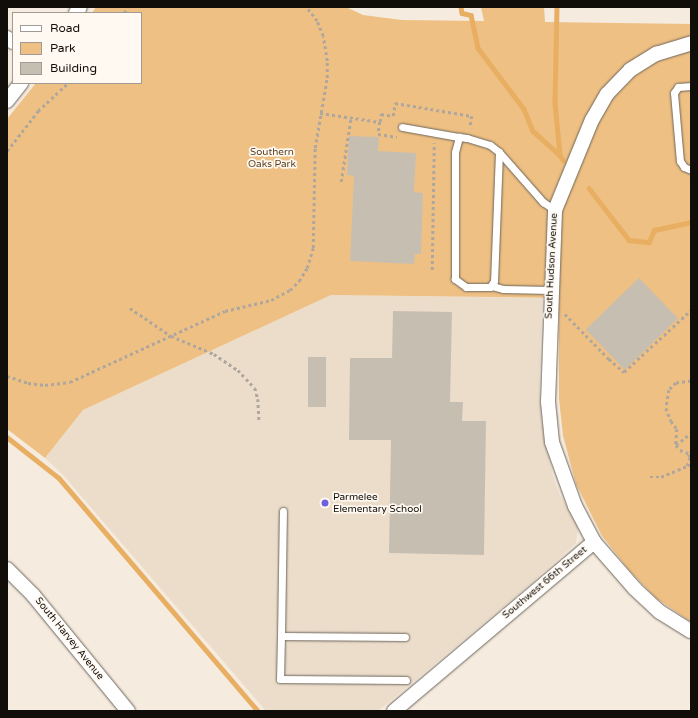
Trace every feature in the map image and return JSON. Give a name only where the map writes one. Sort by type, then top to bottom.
[{"type":"street","name":"South Hudson Avenue","points":[[594,542],[575,506],[552,442],[548,402],[555,210],[592,120],[607,94],[630,70],[656,54],[691,43]]},
{"type":"street","points":[[7,101],[20,84]]},
{"type":"street","name":"Southwest 66th Street","points":[[394,711],[594,542],[635,590],[660,612],[691,631]]},
{"type":"street","name":"South Harvey Avenue","points":[[7,569],[33,595],[128,711]]},
{"type":"lane","points":[[691,86],[678,87],[674,93],[680,161],[684,167],[691,170]]},
{"type":"lane","points":[[402,127],[467,138],[490,145],[499,152],[543,202],[555,210]]},
{"type":"lane","points":[[459,137],[455,152],[455,280],[466,287],[492,286],[503,289],[551,290]]},
{"type":"lane","points":[[492,286],[494,281],[499,152]]},
{"type":"lane","points":[[283,512],[280,678],[406,680]]},
{"type":"lane","points":[[281,636],[405,637]]},
{"type":"path","points":[[7,376],[28,383],[45,385],[70,382],[225,311],[271,300],[290,290],[299,281],[306,268],[313,248],[313,180],[320,113],[327,78],[326,49],[317,21],[306,7]]},
{"type":"path","points":[[7,151],[42,107],[67,84]]},
{"type":"path","points":[[320,113],[380,122],[378,134],[399,137]]},
{"type":"path","points":[[341,182],[351,118]]},
{"type":"path","points":[[427,142],[434,143],[432,270]]},
{"type":"path","points":[[130,308],[171,336],[214,354],[238,370],[256,388],[259,420]]},
{"type":"path","points":[[561,310],[609,359],[624,372],[691,310]]},
{"type":"path","points":[[687,466],[690,457],[689,454],[680,450],[676,445],[678,428],[668,415],[666,399],[669,390],[676,383],[691,381]]},
{"type":"path","points":[[676,445],[691,433]]},
{"type":"path","points":[[650,477],[661,477],[691,464]]},
{"type":"shaded area","name":"Parmelee Elementary School","points":[[331,295],[542,298],[539,391],[542,421],[553,476],[559,493],[578,527],[576,543],[527,587],[378,711],[266,711],[63,475],[45,458],[83,410]]},
{"type":"green space","name":"Southern Oaks Park","points":[[96,7],[346,7],[363,15],[402,20],[484,21],[481,7],[544,7],[545,22],[691,24],[691,622],[656,598],[629,570],[602,536],[576,484],[563,436],[559,399],[559,298],[331,295],[83,410],[45,458],[7,429],[7,119],[35,84],[142,84],[142,12],[93,12]]},
{"type":"building","points":[[349,136],[379,137],[378,151],[416,153],[414,192],[423,193],[421,254],[415,254],[414,264],[350,261],[354,176],[347,175]]},
{"type":"building","points":[[639,278],[678,318],[625,370],[586,329]]},
{"type":"building","points":[[393,311],[452,312],[450,402],[463,402],[462,421],[486,421],[484,555],[389,553],[391,440],[349,440],[350,358],[392,358]]},
{"type":"building","points":[[308,357],[326,357],[326,407],[308,407]]},
{"type":"waterway","points":[[461,7],[462,13],[471,15],[478,48],[524,109],[533,131],[560,155],[563,160]]},
{"type":"waterway","points":[[557,7],[555,103],[560,155]]},
{"type":"waterway","points":[[589,188],[629,240],[649,242],[654,230],[691,222]]},
{"type":"waterway","points":[[7,437],[59,478],[258,711]]},
{"type":"place","name":"Parmelee Elementary School","points":[[325,503]]}]
